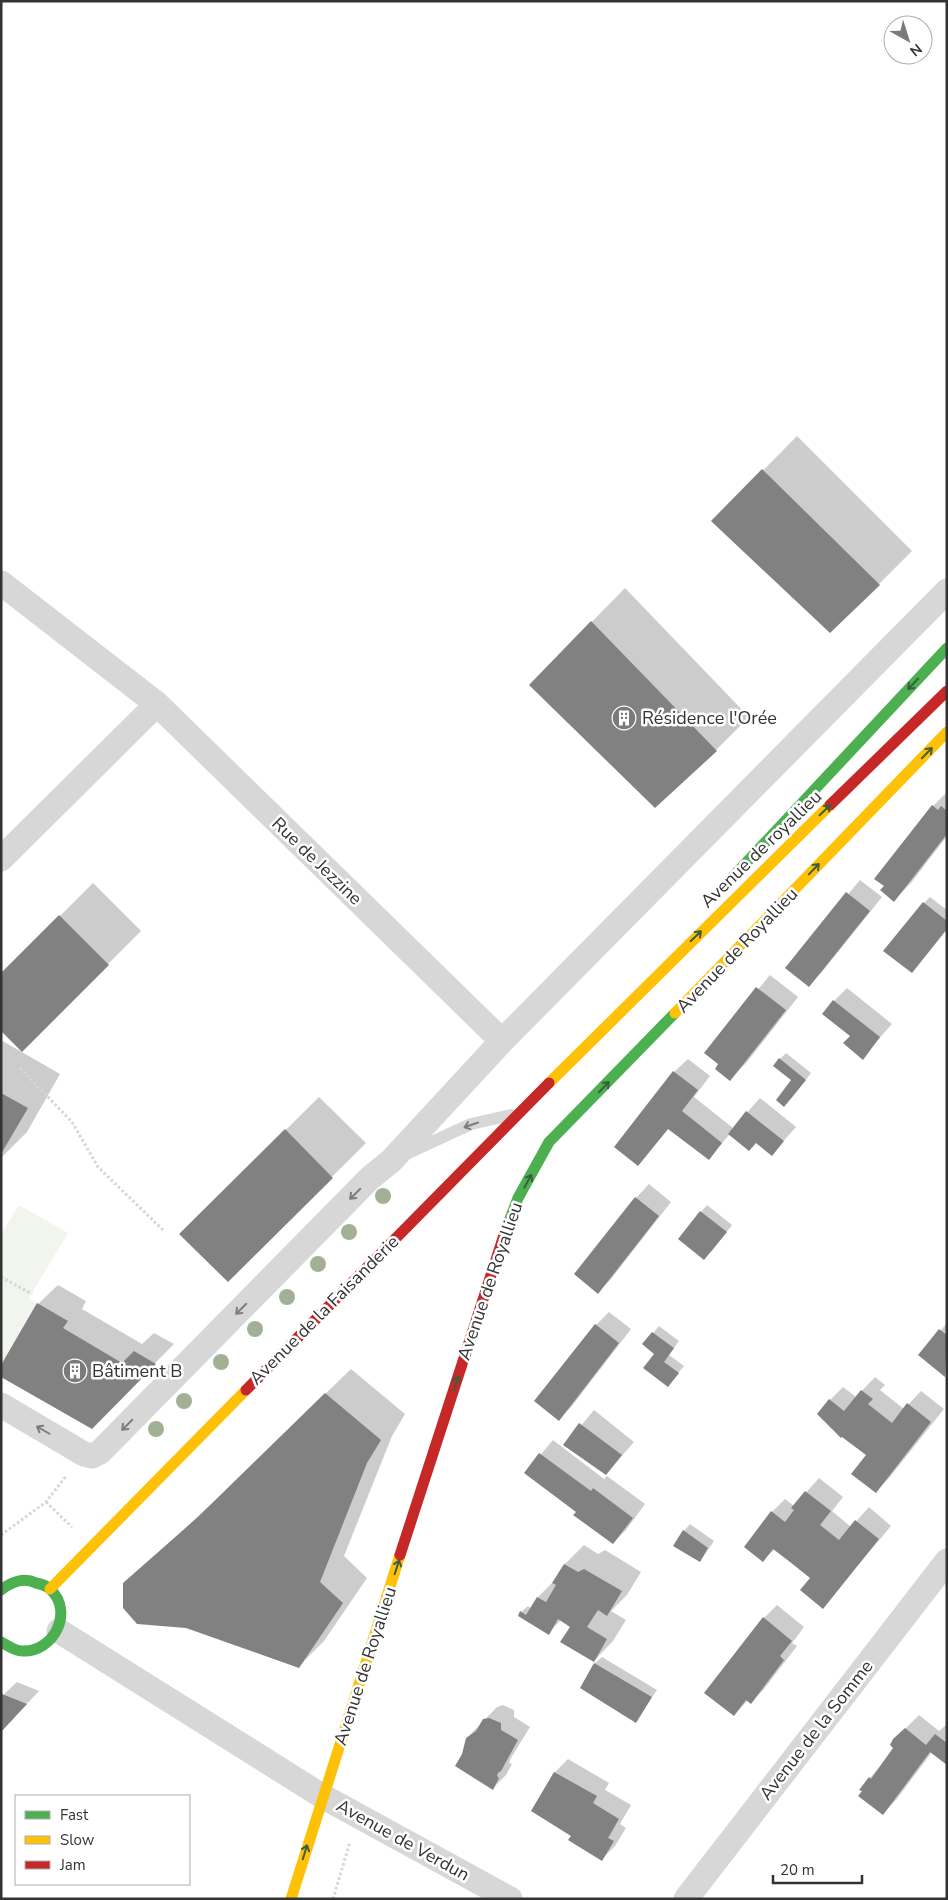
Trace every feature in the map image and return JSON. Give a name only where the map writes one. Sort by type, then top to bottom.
[{"type":"main road","name":"Avenue de Royallieu","points":[[721,891],[766,839],[947,648]]},
{"type":"main road","name":"Avenue de royallieu","points":[[599,1032],[947,691]]},
{"type":"main road","name":"Avenue de Royallieu","points":[[291,1899],[322,1796],[497,1251],[518,1198],[549,1142],[947,732]]},
{"type":"main road","points":[[599,1032],[689,928]]},
{"type":"main road","name":"Avenue de la Faisanderie","points":[[50,1589],[599,1032]]},
{"type":"main road","points":[[1,1590],[15,1581],[28,1580],[40,1582],[50,1589],[57,1598],[61,1608],[62,1620],[59,1631],[43,1648],[32,1652],[20,1652],[1,1642]]},
{"type":"street","name":"Rue de Jezzine","points":[[1,583],[157,704],[502,1041]]},
{"type":"street","points":[[1,1406],[84,1454],[92,1456],[100,1452],[370,1178],[391,1161],[502,1041],[947,591]]},
{"type":"street","points":[[1,859],[157,704]]},
{"type":"street","name":"Avenue de la Somme","points":[[686,1899],[947,1561]]},
{"type":"street","name":"Avenue de Verdun","points":[[59,1631],[322,1796],[510,1899]]},
{"type":"lane","points":[[391,1161],[471,1124],[518,1113]]},
{"type":"path","points":[[20,1068],[72,1122],[98,1167],[163,1230]]},
{"type":"path","points":[[1,1276],[32,1294]]},
{"type":"path","points":[[1,1534],[46,1502],[84,1454]]},
{"type":"path","points":[[46,1502],[92,1546]]},
{"type":"shaded area","points":[[19,1205],[68,1233],[29,1298],[37,1303],[4,1361],[1,1359],[1,1234]]},
{"type":"building","points":[[762,469],[880,585],[830,633],[711,521]]},
{"type":"building","name":"Résidence l'Orée","points":[[591,621],[717,751],[655,808],[529,685]]},
{"type":"building","points":[[932,805],[938,810],[941,806],[947,811],[947,834],[894,902],[880,890],[884,886],[874,879]]},
{"type":"building","points":[[846,892],[870,911],[809,987],[785,968]]},
{"type":"building","points":[[923,902],[947,921],[947,929],[912,973],[883,951]]},
{"type":"building","points":[[59,915],[109,965],[22,1052],[1,1031],[1,973]]},
{"type":"building","points":[[756,987],[786,1010],[730,1081],[715,1069],[718,1064],[704,1053]]},
{"type":"building","points":[[833,1000],[880,1037],[863,1060],[843,1043],[850,1036],[822,1014]]},
{"type":"building","points":[[779,1058],[806,1080],[784,1107],[776,1100],[791,1080],[773,1066]]},
{"type":"building","points":[[673,1071],[698,1090],[682,1111],[722,1143],[709,1160],[668,1129],[638,1166],[614,1147]]},
{"type":"building","points":[[1,1093],[28,1108],[1,1154]]},
{"type":"building","points":[[746,1111],[784,1141],[772,1156],[756,1143],[749,1151],[728,1134]]},
{"type":"building","points":[[285,1129],[333,1178],[228,1282],[179,1234]]},
{"type":"building","points":[[635,1197],[659,1216],[598,1294],[574,1274]]},
{"type":"building","points":[[700,1211],[727,1232],[704,1260],[678,1239]]},
{"type":"building","name":"Bâtiment B","points":[[37,1303],[68,1321],[63,1328],[122,1363],[134,1351],[156,1364],[92,1429],[1,1377],[1,1365]]},
{"type":"building","points":[[595,1324],[619,1343],[559,1421],[534,1401]]},
{"type":"building","points":[[939,1329],[947,1335],[945,1377],[918,1355]]},
{"type":"building","points":[[652,1332],[674,1348],[664,1362],[679,1373],[668,1387],[643,1368],[654,1354],[642,1344]]},
{"type":"building","points":[[861,1390],[873,1399],[868,1404],[892,1423],[907,1403],[931,1422],[876,1493],[851,1474],[866,1455],[841,1438],[817,1414],[829,1399],[844,1411]]},
{"type":"building","points":[[325,1393],[381,1440],[367,1463],[320,1582],[343,1603],[299,1668],[186,1628],[137,1624],[123,1608],[123,1583],[198,1517]]},
{"type":"building","points":[[579,1423],[622,1455],[606,1475],[563,1445]]},
{"type":"building","points":[[539,1453],[591,1491],[593,1488],[633,1518],[613,1544],[573,1515],[576,1512],[524,1473]]},
{"type":"building","points":[[805,1491],[831,1511],[820,1525],[839,1540],[855,1520],[879,1539],[823,1609],[800,1590],[810,1578],[790,1562],[773,1549],[763,1562],[744,1547],[771,1511],[785,1522],[794,1510],[791,1508]]},
{"type":"building","points":[[683,1530],[708,1548],[700,1562],[673,1546]]},
{"type":"building","points":[[564,1564],[578,1572],[584,1569],[622,1591],[607,1616],[598,1610],[587,1627],[607,1639],[594,1662],[560,1642],[570,1627],[558,1619],[549,1635],[518,1616],[520,1611],[526,1615],[537,1597],[546,1602],[556,1585],[552,1583]]},
{"type":"building","points":[[763,1617],[792,1641],[780,1656],[784,1660],[751,1704],[746,1700],[734,1716],[704,1693]]},
{"type":"building","points":[[594,1663],[652,1697],[636,1723],[580,1688]]},
{"type":"building","points":[[2,1694],[27,1704],[1,1732],[1,1696]]},
{"type":"building","points":[[489,1718],[501,1723],[501,1730],[518,1740],[501,1771],[498,1773],[497,1776],[499,1778],[493,1790],[455,1766],[462,1754],[466,1738],[476,1731],[483,1719]]},
{"type":"building","points":[[905,1728],[926,1745],[935,1734],[947,1743],[947,1765],[930,1752],[883,1815],[858,1796],[862,1791],[859,1790],[869,1777],[871,1779],[893,1748],[890,1745],[893,1739]]},
{"type":"building","points":[[554,1772],[597,1796],[593,1803],[619,1819],[608,1838],[614,1841],[602,1861],[568,1840],[571,1836],[531,1811]]},
{"type":"traffic: fast","points":[[729,881],[947,648]]},
{"type":"traffic: fast","points":[[505,1232],[518,1198],[549,1142],[675,1013]]},
{"type":"traffic: fast","points":[[1,1590],[22,1580],[44,1585],[57,1598],[61,1609],[57,1629],[43,1645],[33,1650],[19,1651],[1,1642]]},
{"type":"traffic: slow","points":[[675,1013],[947,732]]},
{"type":"traffic: slow","points":[[549,1083],[830,805]]},
{"type":"traffic: slow","points":[[50,1589],[246,1390]]},
{"type":"traffic: slow","points":[[291,1899],[400,1555]]},
{"type":"traffic: jam","points":[[830,805],[947,691]]},
{"type":"traffic: jam","points":[[246,1390],[549,1083]]},
{"type":"traffic: jam","points":[[400,1555],[505,1232]]},
{"type":"place","name":"Résidence l'Orée","points":[[624,718]]},
{"type":"place","name":"Bâtiment B","points":[[75,1371]]}]
